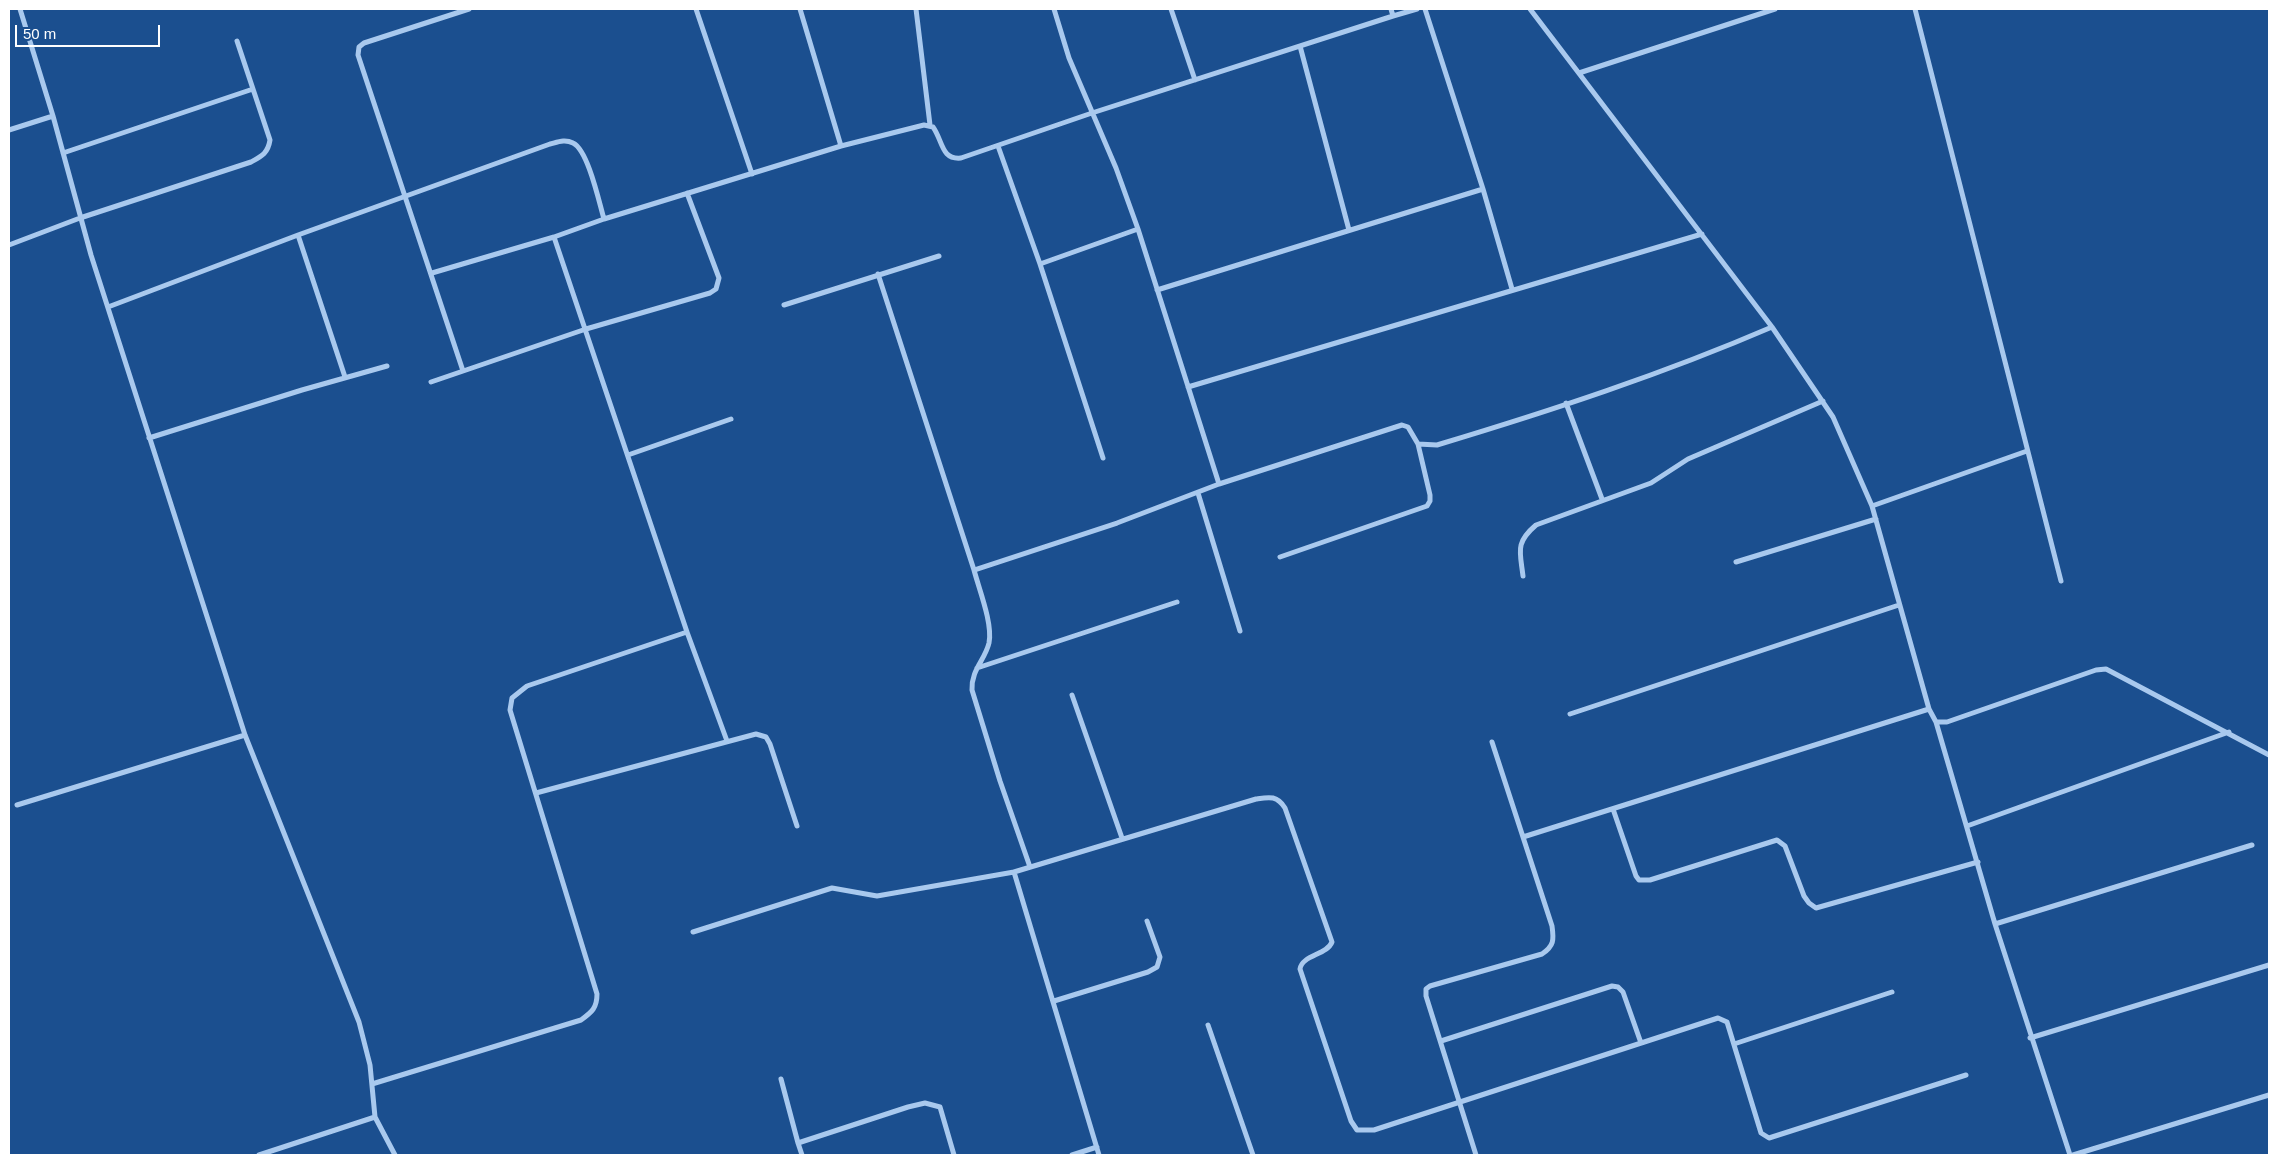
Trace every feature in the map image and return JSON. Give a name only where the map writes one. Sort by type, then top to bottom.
[{"type":"street","points":[[20,9],[53,116],[80,218],[245,735],[359,1022],[367,1049],[375,1117],[396,1155]]},
{"type":"street","points":[[463,371],[358,55],[359,47],[364,43],[469,9]]},
{"type":"street","points":[[696,9],[752,174]]},
{"type":"street","points":[[800,9],[842,146]]},
{"type":"street","points":[[916,9],[930,125],[936,131],[948,156],[952,159],[961,158],[1092,113],[1417,9]]},
{"type":"street","points":[[1054,9],[1069,58],[1116,168],[1138,229],[1219,484]]},
{"type":"street","points":[[1171,9],[1196,80]]},
{"type":"street","points":[[1390,9],[1393,16]]},
{"type":"street","points":[[1425,9],[1483,189],[1512,289]]},
{"type":"street","points":[[1530,9],[1772,327],[1823,402],[1846,444],[1872,506],[1929,709],[1936,722],[1978,862],[1994,924],[2030,1038],[2071,1155],[2269,1095]]},
{"type":"street","points":[[1579,73],[1775,9]]},
{"type":"street","points":[[1915,9],[2026,451],[2061,581]]},
{"type":"street","points":[[9,245],[80,218],[251,162],[264,155],[270,140],[237,41]]},
{"type":"street","points":[[1300,46],[1349,230]]},
{"type":"street","points":[[63,153],[253,89]]},
{"type":"street","points":[[9,130],[53,116]]},
{"type":"street","points":[[432,273],[554,237],[604,218],[842,146],[913,127],[930,125]]},
{"type":"street","points":[[108,306],[406,195],[550,144],[567,140],[575,144],[585,158],[604,218]]},
{"type":"street","points":[[998,146],[1040,264],[1103,458]]},
{"type":"street","points":[[1157,290],[1483,189]]},
{"type":"street","points":[[431,382],[586,329],[710,293],[716,289],[719,278],[686,193]]},
{"type":"street","points":[[1040,264],[1138,229]]},
{"type":"street","points":[[1188,387],[1702,234]]},
{"type":"street","points":[[298,235],[345,377]]},
{"type":"street","points":[[554,237],[687,632],[727,741]]},
{"type":"street","points":[[784,305],[939,256]]},
{"type":"street","points":[[878,274],[974,570],[988,624],[989,643],[972,680],[975,708],[1030,866]]},
{"type":"street","points":[[1418,444],[1437,445],[1566,403],[1675,366],[1772,327]]},
{"type":"street","points":[[149,438],[345,377],[387,366]]},
{"type":"street","points":[[1523,576],[1519,548],[1525,534],[1536,525],[1602,499],[1651,483],[1688,459],[1823,402]]},
{"type":"street","points":[[1566,403],[1602,499]]},
{"type":"street","points":[[628,455],[731,419]]},
{"type":"street","points":[[974,570],[1117,523],[1219,484],[1402,425],[1408,427],[1418,444],[1430,495],[1430,501],[1427,506],[1280,557]]},
{"type":"street","points":[[1872,506],[2026,451]]},
{"type":"street","points":[[1198,493],[1240,630]]},
{"type":"street","points":[[1736,562],[1876,519]]},
{"type":"street","points":[[977,668],[1177,602]]},
{"type":"street","points":[[1570,714],[1899,605]]},
{"type":"street","points":[[372,1084],[581,1020],[592,1012],[597,1004],[597,994],[510,710],[512,698],[519,690],[527,686],[687,632]]},
{"type":"street","points":[[1936,722],[1947,722],[2096,670],[2106,669],[2229,732],[2269,755]]},
{"type":"street","points":[[1072,695],[1122,838]]},
{"type":"street","points":[[1523,837],[1929,709]]},
{"type":"street","points":[[1966,826],[2229,732]]},
{"type":"street","points":[[536,793],[756,734],[766,737],[770,744],[797,826]]},
{"type":"street","points":[[17,805],[245,735]]},
{"type":"street","points":[[1476,1155],[1426,996],[1426,989],[1430,986],[1542,954],[1550,948],[1554,940],[1552,926],[1492,742]]},
{"type":"street","points":[[693,932],[832,888],[877,896],[1014,872],[1122,838],[1268,797],[1280,800],[1332,942],[1329,948],[1304,962],[1300,969],[1351,1121],[1357,1130],[1374,1130],[1722,1018],[1727,1022],[1761,1133],[1768,1138],[1966,1075]]},
{"type":"street","points":[[1613,809],[1639,880],[1650,880],[1777,840],[1785,846],[1808,903],[1816,908],[1978,862]]},
{"type":"street","points":[[1994,924],[2252,844]]},
{"type":"street","points":[[1014,872],[1099,1155]]},
{"type":"street","points":[[1054,1001],[1148,972],[1157,967],[1160,957],[1147,921]]},
{"type":"street","points":[[2030,1038],[2269,965]]},
{"type":"street","points":[[1441,1041],[1612,986],[1618,987],[1623,992],[1641,1043]]},
{"type":"street","points":[[1734,1044],[1892,992]]},
{"type":"street","points":[[1208,1025],[1253,1155]]},
{"type":"street","points":[[781,1079],[802,1155]]},
{"type":"street","points":[[798,1143],[889,1112],[925,1103],[940,1107],[954,1155]]},
{"type":"street","points":[[259,1155],[375,1117]]},
{"type":"street","points":[[1072,1155],[1097,1147]]}]
